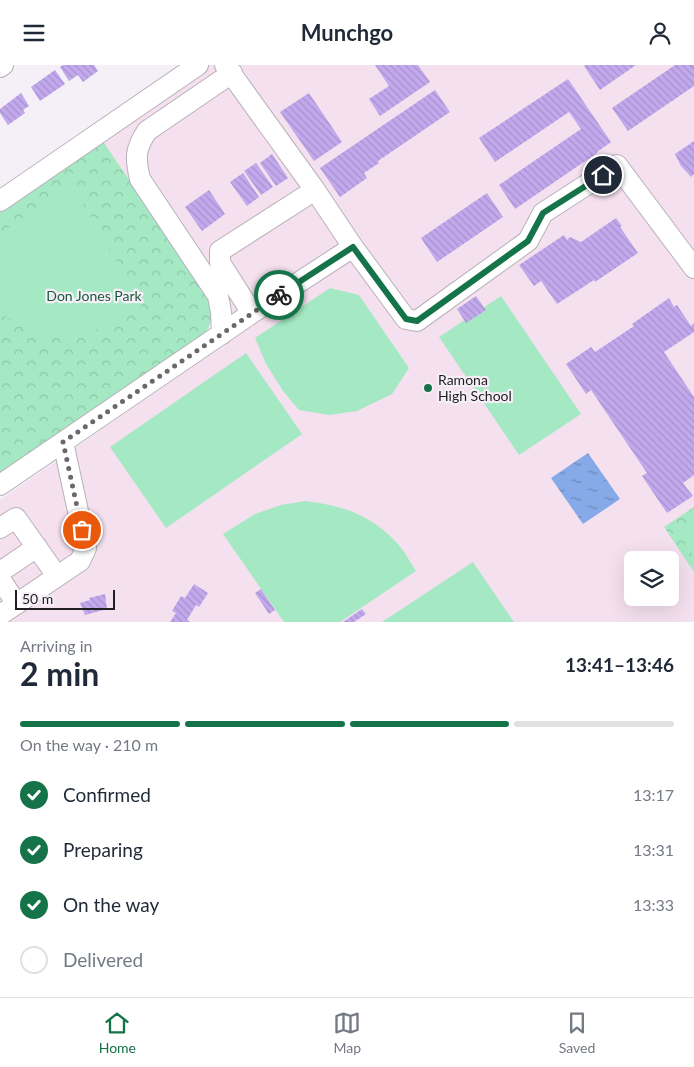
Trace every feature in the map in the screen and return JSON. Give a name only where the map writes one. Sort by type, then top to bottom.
[{"type":"street","points":[[0,201],[198,65]]},
{"type":"street","points":[[222,334],[218,295],[140,179],[136,162],[138,144],[147,131],[228,69],[406,319],[417,321],[528,241],[543,213],[618,165],[694,268]]},
{"type":"street","points":[[252,313],[220,263],[220,251],[315,190]]},
{"type":"street","points":[[0,485],[252,313],[353,247]]},
{"type":"street","points":[[0,615],[80,561],[86,548],[63,442]]},
{"type":"street","points":[[0,528],[16,518],[57,576]]},
{"type":"street","points":[[0,572],[37,547]]},
{"type":"street","points":[[0,579],[17,604]]},
{"type":"shaded area","name":"Ramona High School","points":[[183,65],[694,65],[694,622],[0,622],[0,500],[238,335],[0,190]]},
{"type":"green space","name":"Don Jones Park","points":[[102,140],[210,298],[212,315],[210,323],[202,338],[0,476],[0,210]]},
{"type":"green space","points":[[61,190],[77,193],[142,308],[110,327],[72,334],[37,331],[0,314],[0,234]]},
{"type":"green space","points":[[330,288],[359,295],[409,368],[392,394],[357,411],[329,415],[299,410],[283,391],[266,364],[255,338]]},
{"type":"green space","points":[[501,296],[581,414],[519,455],[439,337]]},
{"type":"green space","points":[[246,353],[302,434],[166,528],[110,447]]},
{"type":"green space","points":[[305,501],[331,505],[366,518],[399,545],[416,571],[340,622],[284,622],[223,534],[255,514],[281,505]]},
{"type":"green space","points":[[694,507],[694,572],[664,527]]},
{"type":"green space","points":[[694,520],[694,557],[677,531]]},
{"type":"green space","points":[[473,562],[514,622],[382,622]]},
{"type":"water","points":[[588,453],[620,499],[583,524],[551,478]]},
{"type":"building","points":[[63,65],[94,65],[98,71],[83,82],[78,75],[69,81],[60,67]]},
{"type":"building","points":[[375,65],[418,65],[430,82],[380,116],[369,99],[389,86]]},
{"type":"building","points":[[636,65],[600,90],[584,66]]},
{"type":"building","points":[[675,65],[694,65],[694,86],[628,131],[612,108]]},
{"type":"building","points":[[55,70],[65,84],[40,101],[31,87]]},
{"type":"building","points":[[568,79],[611,142],[515,209],[499,185],[581,129],[569,112],[495,162],[479,138]]},
{"type":"building","points":[[435,90],[450,112],[378,161],[379,163],[364,173],[367,178],[340,197],[320,168]]},
{"type":"building","points":[[21,93],[29,106],[23,110],[25,113],[8,125],[0,113],[0,109]]},
{"type":"building","points":[[309,93],[342,142],[314,161],[280,112]]},
{"type":"building","points":[[694,141],[694,174],[691,177],[681,166],[675,154]]},
{"type":"building","points":[[272,154],[288,178],[276,186],[260,163]]},
{"type":"building","points":[[256,163],[273,187],[261,195],[244,171]]},
{"type":"building","points":[[243,173],[259,197],[247,206],[230,182]]},
{"type":"building","points":[[209,190],[225,214],[202,231],[185,207]]},
{"type":"building","points":[[487,193],[503,217],[437,262],[421,238]]},
{"type":"building","points":[[616,218],[638,253],[595,282],[594,280],[557,304],[541,281],[534,286],[519,265],[564,235],[567,240],[570,237],[581,242]]},
{"type":"building","points":[[476,296],[486,310],[466,323],[457,309]]},
{"type":"building","points":[[669,298],[674,307],[677,305],[691,326],[694,323],[694,332],[664,352],[694,397],[694,475],[683,483],[693,496],[667,513],[642,476],[647,473],[591,390],[586,394],[566,364],[591,347],[595,352],[634,326],[632,324]]},
{"type":"building","points":[[194,584],[208,593],[199,607],[196,605],[187,620],[190,622],[170,622],[176,613],[172,611],[181,596],[185,598]]},
{"type":"building","points":[[261,589],[275,610],[269,614],[255,593]]},
{"type":"building","points":[[105,594],[107,609],[85,615],[80,603],[90,600],[89,598]]},
{"type":"building","points":[[362,609],[366,614],[354,622],[343,622]]},
{"type":"way so far","points":[[82,530],[63,442],[279,295]]},
{"type":"place","name":"Ramona High School","points":[[428,388]]},
{"type":"route","points":[[279,295],[353,247],[406,319],[417,321],[528,241],[543,213],[603,175]]}]
